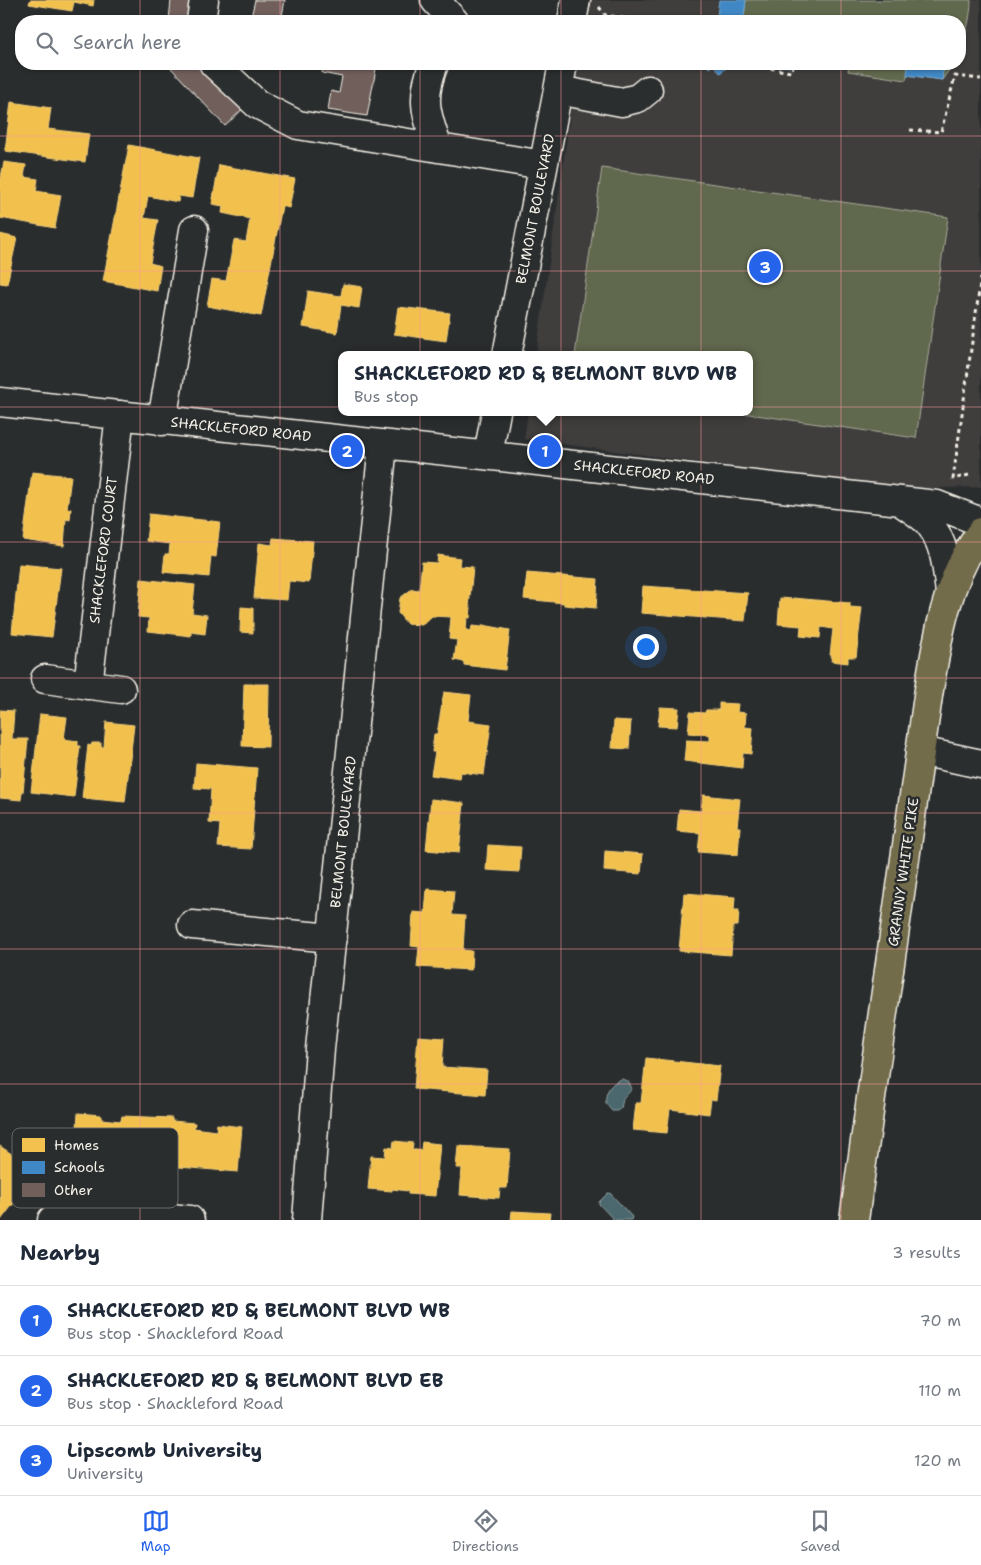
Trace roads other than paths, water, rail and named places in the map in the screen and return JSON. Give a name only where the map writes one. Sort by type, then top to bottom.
[{"type":"main road","name":"GRANNY WHITE PIKE","points":[[854,1220],[935,652],[941,622],[950,593],[962,565],[981,532]]},
{"type":"street","points":[[202,15],[204,0]]},
{"type":"street","points":[[435,0],[449,15]]},
{"type":"street","points":[[577,15],[587,3]]},
{"type":"street","points":[[220,70],[257,104],[298,125],[543,165]]},
{"type":"street","points":[[432,70],[425,92],[427,116],[438,148]]},
{"type":"street","points":[[560,77],[622,102],[638,98],[648,90]]},
{"type":"street","name":"BELMONT BOULEVARD","points":[[508,351],[560,77]]},
{"type":"street","points":[[162,421],[194,230]]},
{"type":"street","name":"SHACKLEFORD ROAD","points":[[0,402],[937,505],[981,522]]},
{"type":"street","name":"SHACKLEFORD COURT","points":[[88,685],[120,416]]},
{"type":"street","points":[[488,455],[495,416]]},
{"type":"street","name":"BELMONT BOULEVARD","points":[[307,1220],[320,1049],[383,445]]},
{"type":"street","points":[[900,501],[928,522],[938,538],[944,554],[950,593]]},
{"type":"street","points":[[44,679],[121,689]]},
{"type":"street","points":[[920,750],[981,764]]},
{"type":"street","points":[[192,925],[332,938]]},
{"type":"street","points":[[52,1220],[65,1212],[76,1210],[132,1217],[190,1220]]},
{"type":"water","points":[[622,1079],[629,1082],[632,1089],[623,1099],[621,1108],[617,1111],[612,1111],[606,1104],[607,1092],[612,1085]]},
{"type":"water","points":[[608,1193],[632,1217],[631,1220],[614,1220],[599,1204]]},
{"type":"place","name":"Lipscomb University","points":[[765,267]]},
{"type":"place","name":"SHACKLEFORD RD & BELMONT BLVD EB","points":[[347,451]]},
{"type":"place","name":"SHACKLEFORD RD & BELMONT BLVD WB","points":[[545,451]]}]
